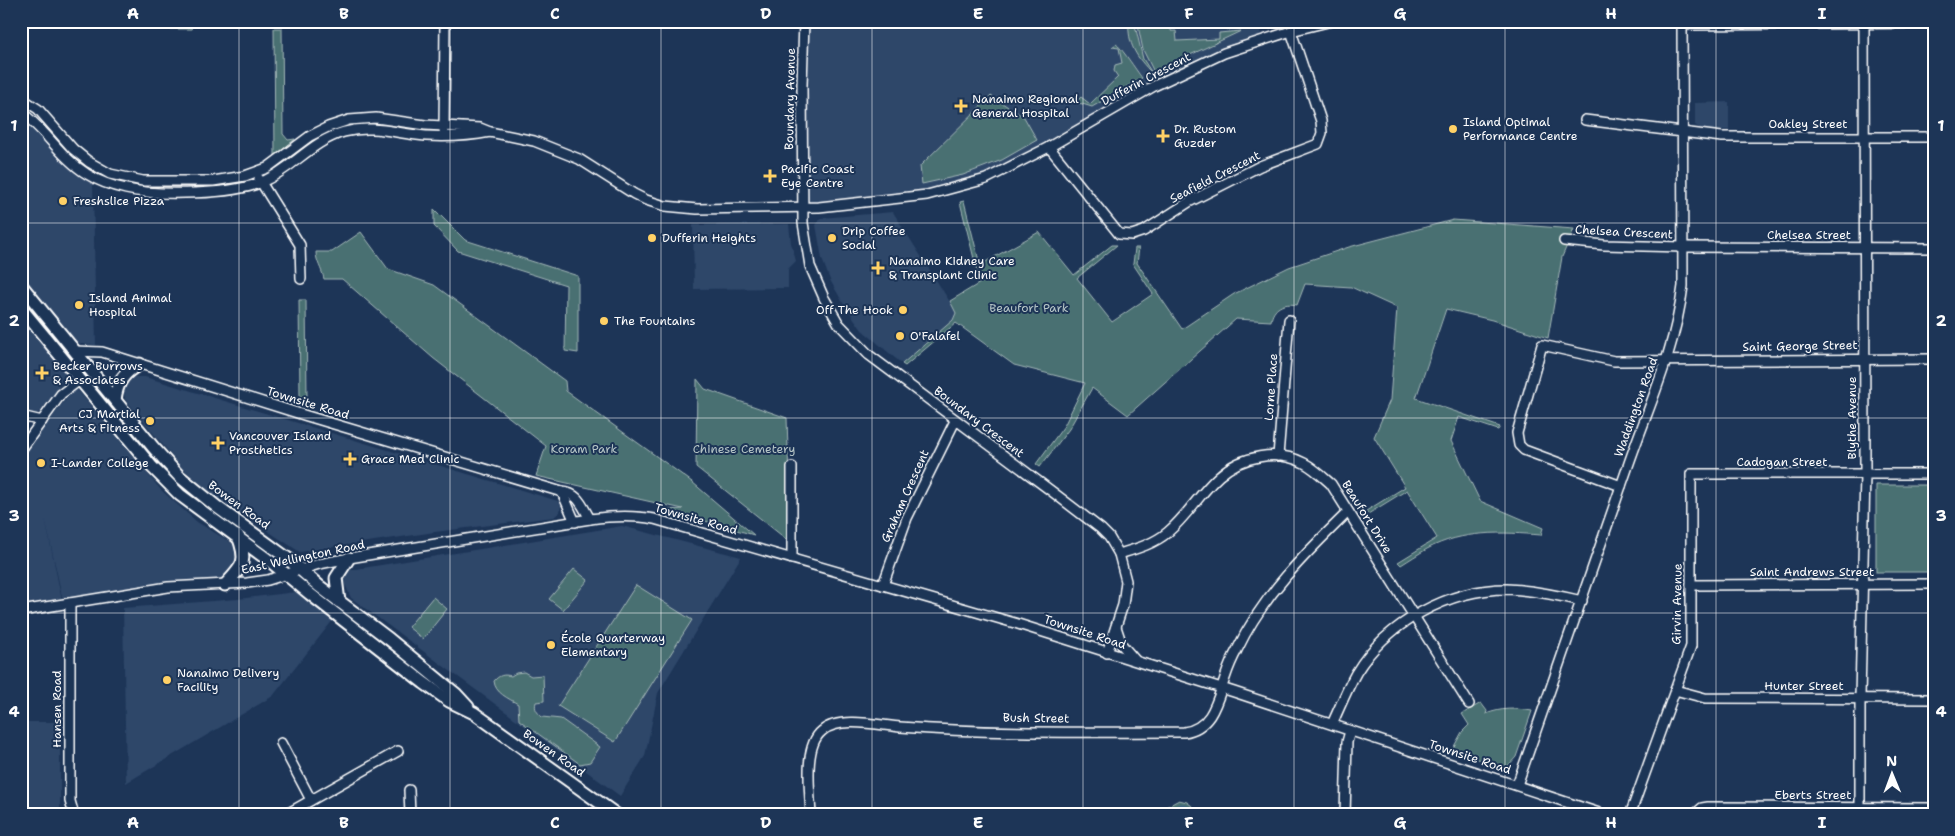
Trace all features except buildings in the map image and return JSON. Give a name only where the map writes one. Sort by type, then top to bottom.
[{"type":"main road","name":"Bowen Road","points":[[21,285],[166,462],[187,482],[217,507],[288,558],[339,602],[389,639],[456,694],[474,713]]},
{"type":"main road","name":"Bowen Road","points":[[21,307],[166,482],[196,508],[238,536],[424,683],[449,701],[474,713],[617,815]]},
{"type":"main road","points":[[21,307],[42,322],[60,346],[66,350],[75,351]]},
{"type":"main road","points":[[115,400],[116,388],[122,377],[140,364]]},
{"type":"main road","points":[[80,380],[86,379],[93,384],[116,411],[134,424]]},
{"type":"main road","points":[[225,585],[243,564],[244,553],[238,536]]},
{"type":"main road","points":[[339,602],[336,578],[349,558]]},
{"type":"street","points":[[444,131],[445,21]]},
{"type":"street","name":"Boundary Avenue","points":[[802,207],[804,21]]},
{"type":"street","name":"Dufferin Crescent","points":[[21,98],[45,116],[78,154],[95,166],[119,177],[151,182],[213,181],[233,179],[256,173],[278,161],[319,131],[349,120],[376,118],[444,131],[490,132],[534,141],[565,152],[592,166],[634,194],[659,204],[685,208],[802,207],[916,197],[950,190],[986,179],[1050,147],[1154,86],[1224,53],[1291,31],[1332,21]]},
{"type":"street","name":"Blythe Avenue","points":[[1860,812],[1860,698],[1865,474],[1864,22]]},
{"type":"street","points":[[1682,23],[1934,23]]},
{"type":"street","name":"Waddington Road","points":[[1516,785],[1667,360],[1679,318],[1683,286],[1682,23]]},
{"type":"street","name":"Seafield Crescent","points":[[1050,147],[1119,234],[1132,235],[1144,231],[1189,202],[1260,166],[1318,144],[1322,133],[1321,121],[1291,31]]},
{"type":"street","name":"Dufferin Crescent","points":[[21,112],[43,130],[74,165],[87,174],[113,186],[155,192],[216,192],[239,189],[262,182],[282,171],[319,142],[358,129],[382,129],[427,136],[444,131]]},
{"type":"street","name":"Oakley Street","points":[[1585,120],[1722,137],[1934,137]]},
{"type":"street","points":[[256,173],[300,245],[302,279]]},
{"type":"street","name":"Boundary Crescent","points":[[802,207],[804,234],[810,266],[824,298],[839,324],[869,355],[1101,529],[1109,537],[1119,554],[1126,581],[1125,594],[1107,653]]},
{"type":"street","name":"Chelsea Crescent","points":[[1564,241],[1604,245],[1683,247]]},
{"type":"street","name":"Chelsea Street","points":[[1683,247],[1934,248]]},
{"type":"street","name":"Lorne Place","points":[[1278,456],[1289,320]]},
{"type":"street","name":"Saint George Street","points":[[1621,486],[1524,450],[1519,445],[1517,433],[1542,345],[1614,361],[1934,359]]},
{"type":"street","name":"Townsite Road","points":[[75,351],[96,351],[562,492],[570,492],[577,498],[590,519],[635,515],[1018,624],[1222,688],[1605,815]]},
{"type":"street","points":[[21,450],[61,394],[80,380]]},
{"type":"street","points":[[21,416],[42,421]]},
{"type":"street","name":"Graham Crescent","points":[[883,585],[907,518],[956,421]]},
{"type":"street","name":"Beaufort Drive","points":[[1119,554],[1147,545],[1168,532],[1219,476],[1230,467],[1254,458],[1278,456],[1304,463],[1317,471],[1331,484],[1469,704]]},
{"type":"street","points":[[792,467],[792,559]]},
{"type":"street","name":"Cadogan Street","points":[[1691,474],[1934,474]]},
{"type":"street","name":"Girvin Avenue","points":[[1630,815],[1691,646],[1691,474]]},
{"type":"street","points":[[562,492],[575,522]]},
{"type":"street","name":"Bush Street","points":[[811,815],[810,766],[812,746],[818,734],[827,727],[847,723],[947,730],[1184,732],[1197,728],[1211,716],[1244,634],[1270,595],[1292,569],[1348,512]]},
{"type":"street","name":"East Wellington Road","points":[[21,611],[168,587],[225,585],[268,580],[349,558],[590,519]]},
{"type":"street","name":"Saint Andrews Street","points":[[1691,584],[1934,584]]},
{"type":"street","points":[[1332,724],[1356,672],[1379,644],[1399,626],[1414,616],[1464,595],[1504,589],[1543,592],[1582,601]]},
{"type":"street","name":"Hansen Road","points":[[70,603],[70,801],[74,815]]},
{"type":"street","points":[[1116,627],[1122,645],[1137,662]]},
{"type":"street","name":"Hunter Street","points":[[1675,690],[1705,698],[1934,699]]},
{"type":"street","points":[[1345,815],[1347,742],[1350,730]]},
{"type":"street","points":[[281,743],[311,800]]},
{"type":"street","points":[[285,815],[398,751]]},
{"type":"street","points":[[409,790],[410,815]]},
{"type":"street","name":"Eberts Street","points":[[1694,815],[1702,808],[1708,807],[1860,812],[1934,808]]},
{"type":"shaded area","name":"Nanaimo Regional General Hospital","points":[[804,21],[1260,21],[1261,41],[1224,53],[1049,147],[950,190],[802,207]]},
{"type":"shaded area","points":[[1729,102],[1729,130],[1702,130],[1695,125],[1695,103]]},
{"type":"shaded area","points":[[21,117],[35,129],[68,167],[93,184],[96,345],[81,344],[72,338],[21,276]]},
{"type":"shaded area","points":[[893,212],[957,313],[953,320],[902,364],[862,330],[843,303],[830,280],[822,259],[816,225],[821,218]]},
{"type":"shaded area","points":[[789,224],[791,243],[796,261],[788,269],[788,288],[694,289],[693,225]]},
{"type":"shaded area","points":[[21,316],[62,365],[65,374],[63,381],[40,412],[35,415],[21,412]]},
{"type":"shaded area","points":[[135,377],[145,377],[558,501],[561,505],[560,512],[554,517],[300,552],[217,498],[182,468],[125,399],[124,389],[128,381]]},
{"type":"shaded area","points":[[75,387],[161,490],[197,522],[235,545],[237,555],[235,572],[227,581],[63,601],[45,518],[62,601],[21,608],[21,459]]},
{"type":"shaded area","name":"École Quarterway Elementary","points":[[622,526],[741,557],[658,693],[645,756],[620,796],[351,598],[344,582],[350,570]]},
{"type":"shaded area","points":[[296,592],[333,620],[273,696],[126,783],[123,608],[238,599]]},
{"type":"shaded area","points":[[21,722],[60,722],[60,815],[21,815]]},
{"type":"green space","points":[[21,21],[184,21],[192,29],[170,29],[169,23],[21,24]]},
{"type":"green space","points":[[1129,21],[1134,21],[1143,59],[1152,73],[1142,62],[1131,44]]},
{"type":"green space","points":[[1137,21],[1170,21],[1171,31],[1176,31],[1177,41],[1219,39],[1219,33],[1241,31],[1154,72],[1143,50]]},
{"type":"green space","points":[[274,28],[282,28],[283,134],[288,140],[295,139],[275,156]]},
{"type":"green space","points":[[1116,44],[1142,78],[1092,107],[1076,102],[1081,97],[1090,104],[1118,77],[1114,71],[1115,65],[1122,63],[1119,48],[1112,47]]},
{"type":"green space","points":[[991,96],[1024,117],[1037,140],[1002,160],[963,175],[922,184],[920,166]]},
{"type":"green space","name":"Beaufort Park","points":[[964,201],[980,265],[1039,232],[1074,275],[1112,245],[1117,245],[1077,278],[1112,322],[1153,294],[1133,264],[1135,248],[1139,248],[1137,263],[1182,329],[1234,294],[1289,267],[1349,247],[1453,220],[1574,229],[1562,257],[1548,338],[1492,320],[1446,309],[1416,398],[1500,427],[1498,430],[1459,417],[1451,441],[1480,501],[1543,528],[1541,535],[1497,533],[1468,535],[1440,543],[1401,565],[1398,562],[1437,538],[1407,490],[1368,514],[1366,511],[1405,487],[1374,437],[1390,400],[1397,308],[1351,287],[1305,284],[1297,305],[1287,304],[1276,309],[1271,321],[1236,319],[1128,415],[1092,388],[1069,429],[1040,467],[1036,464],[1064,426],[1085,383],[1014,365],[956,323],[905,366],[902,364],[953,320],[956,313],[950,301],[980,283],[960,202]]},
{"type":"green space","points":[[434,209],[465,240],[578,276],[578,353],[565,351],[566,285],[458,251],[434,226]]},
{"type":"green space","name":"Koram Park","points":[[361,232],[388,269],[434,285],[565,381],[566,391],[692,482],[754,535],[667,510],[683,509],[536,476],[546,446],[433,358],[342,279],[324,279],[316,252],[332,252]]},
{"type":"green space","points":[[299,300],[306,300],[307,399],[300,397]]},
{"type":"green space","name":"Chinese Cemetery","points":[[697,379],[705,389],[787,418],[791,543],[696,467]]},
{"type":"green space","points":[[1876,485],[1934,485],[1934,572],[1876,572]]},
{"type":"green space","points":[[574,569],[588,580],[563,610],[549,599]]},
{"type":"green space","points":[[636,585],[692,620],[615,742],[558,706]]},
{"type":"green space","points":[[433,597],[447,609],[423,639],[408,627]]},
{"type":"green space","points":[[524,672],[531,676],[543,675],[544,701],[536,702],[535,707],[542,717],[561,719],[600,747],[590,762],[580,764],[519,720],[518,704],[499,692],[494,681],[498,677]]},
{"type":"green space","points":[[1481,703],[1487,711],[1486,714],[1508,709],[1532,711],[1516,757],[1507,767],[1501,767],[1452,750],[1462,732],[1469,725],[1462,714]]},
{"type":"green space","points":[[1179,800],[1187,802],[1203,815],[1151,815]]},
{"type":"waterway","points":[[1171,815],[1182,811],[1189,815]]},
{"type":"place","name":"Nanaimo Regional General Hospital","points":[[961,106]]},
{"type":"place","name":"Island Optimal Performance Centre","points":[[1453,129]]},
{"type":"place","name":"Dr. Rustom Guzder","points":[[1163,136]]},
{"type":"place","name":"Pacific Coast Eye Centre","points":[[770,176]]},
{"type":"place","name":"Freshslice Pizza","points":[[63,201]]},
{"type":"place","name":"Dufferin Heights","points":[[652,238]]},
{"type":"place","name":"Drip Coffee Social","points":[[832,238]]},
{"type":"place","name":"Nanaimo Kidney Care & Transplant Clinic","points":[[878,268]]},
{"type":"place","name":"Island Animal Hospital","points":[[79,305]]},
{"type":"place","name":"Off The Hook","points":[[903,310]]},
{"type":"place","name":"The Fountains","points":[[604,321]]},
{"type":"place","name":"O'Falafel","points":[[900,336]]},
{"type":"place","name":"Becker Burrows & Associates","points":[[42,373]]},
{"type":"place","name":"CJ Martial Arts & Fitness","points":[[150,421]]},
{"type":"place","name":"Vancouver Island Prosthetics","points":[[218,443]]},
{"type":"place","name":"Grace Med Clinic","points":[[350,459]]},
{"type":"place","name":"I-Lander College","points":[[41,463]]},
{"type":"place","name":"École Quarterway Elementary","points":[[551,645]]},
{"type":"place","name":"Nanaimo Delivery Facility","points":[[167,680]]}]
